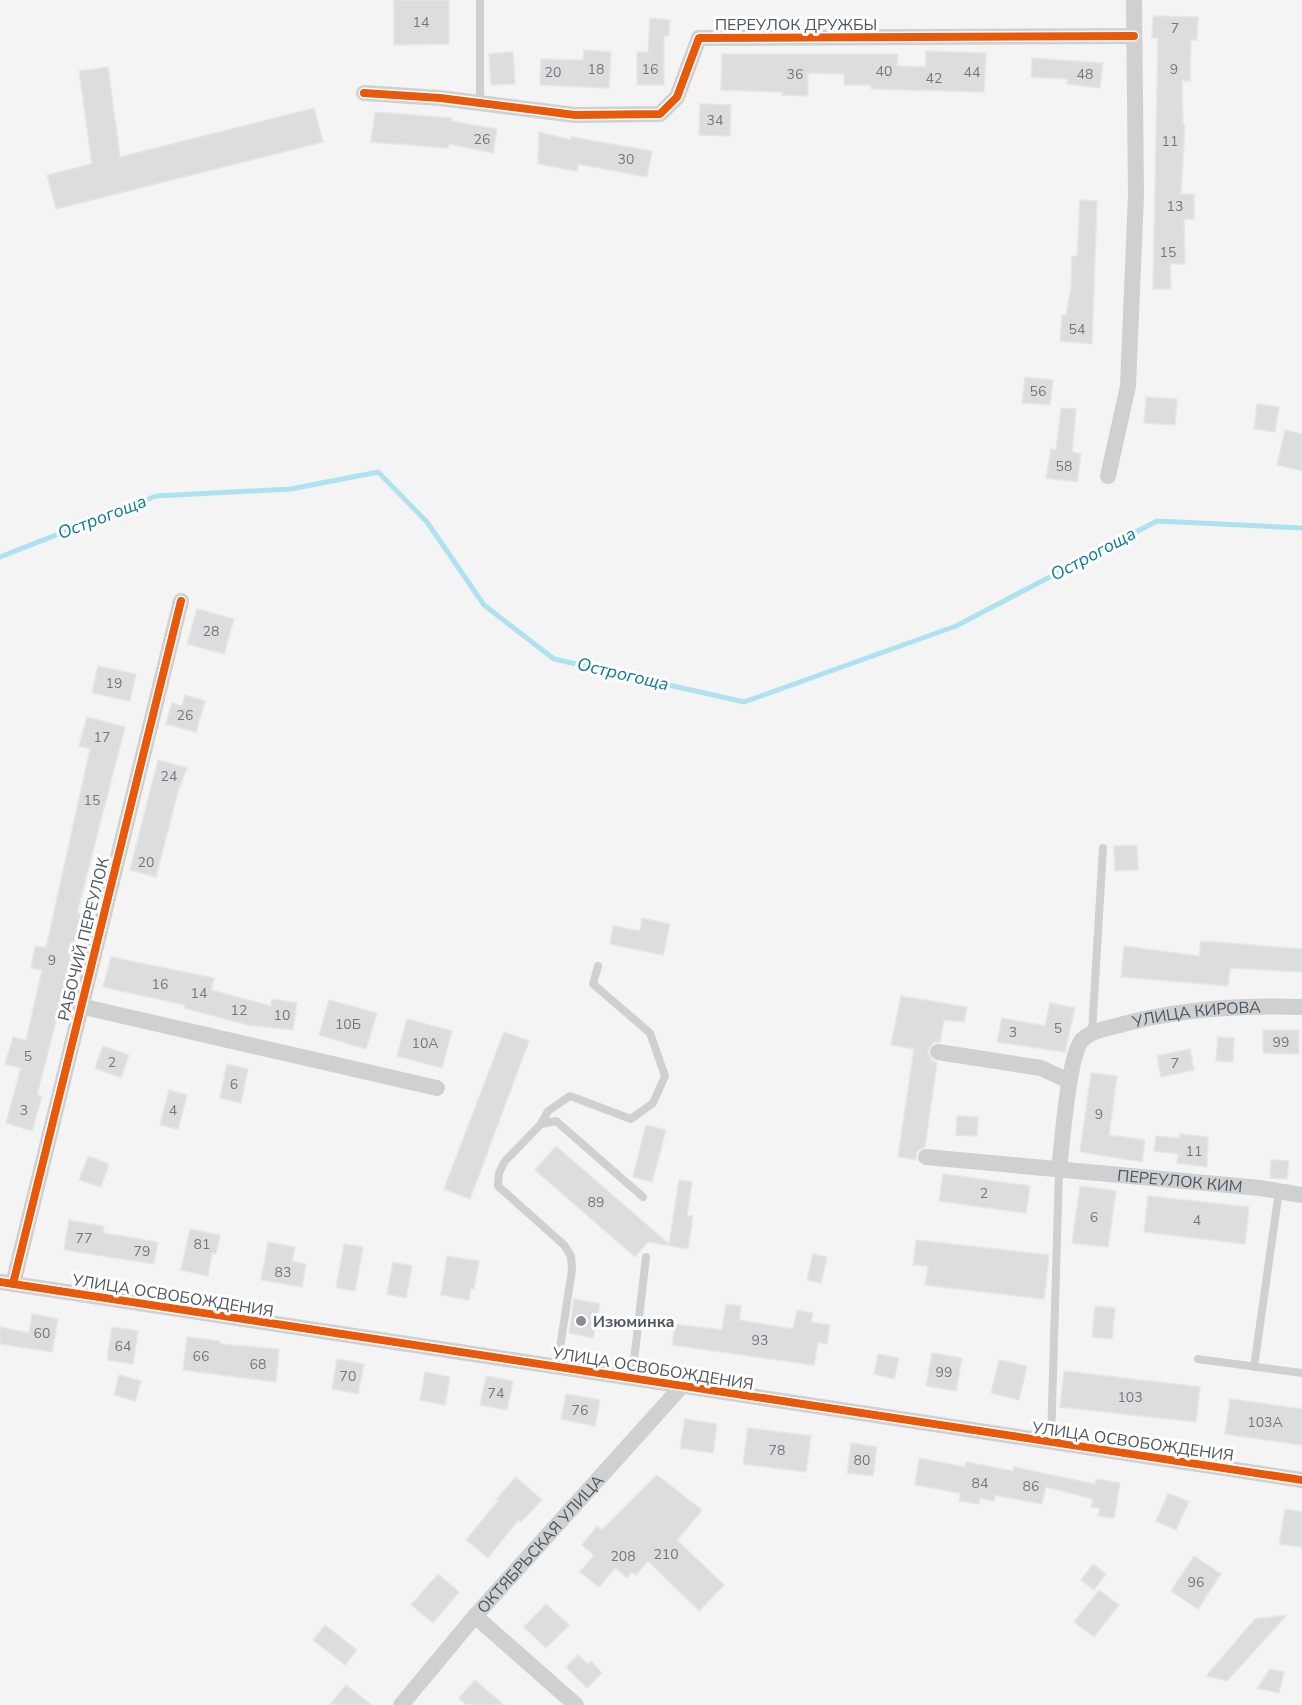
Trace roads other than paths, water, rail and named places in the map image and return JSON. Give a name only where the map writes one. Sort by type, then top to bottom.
[{"type":"street","points":[[1108,476],[1128,386],[1136,195],[1134,0]]},
{"type":"street","name":"ПЕРЕУЛОК ДРУЖБЫ","points":[[364,93],[480,102],[575,115],[660,114],[677,98],[699,38],[1134,36]]},
{"type":"street","name":"РАБОЧИЙ ПЕРЕУЛОК","points":[[7,1283],[80,1006],[181,601]]},
{"type":"street","name":"РАБОЧИЙ ПЕРЕУЛОК","points":[[80,1006],[438,1088]]},
{"type":"street","name":"УЛИЦА КИРОВА","points":[[1092,1033],[1160,1014],[1267,1006],[1302,1007]]},
{"type":"street","points":[[1059,1170],[1069,1081],[1081,1041],[1092,1033]]},
{"type":"street","points":[[938,1052],[1041,1068],[1069,1081]]},
{"type":"street","name":"ПЕРЕУЛОК КИМ","points":[[926,1157],[1302,1195]]},
{"type":"street","name":"УЛИЦА ОСВОБОЖДЕНИЯ","points":[[7,1283],[1302,1480]]},
{"type":"street","name":"ОКТЯБРЬСКАЯ УЛИЦА","points":[[402,1705],[475,1616],[682,1386]]},
{"type":"street","points":[[475,1616],[576,1705]]},
{"type":"lane","points":[[480,0],[480,102]]},
{"type":"lane","points":[[1092,1033],[1103,848]]},
{"type":"lane","points":[[557,1367],[572,1270],[571,1256],[564,1245],[498,1186],[499,1173],[505,1161],[541,1124],[548,1112],[570,1095],[631,1119],[653,1103],[665,1076],[650,1033],[593,984],[598,966]]},
{"type":"lane","points":[[541,1124],[556,1121],[643,1197]]},
{"type":"lane","points":[[1051,1443],[1059,1170]]},
{"type":"lane","points":[[1254,1367],[1278,1191]]},
{"type":"lane","points":[[632,1378],[646,1257]]},
{"type":"lane","points":[[1198,1359],[1302,1373]]},
{"type":"waterway","name":"Острогоща","points":[[0,557],[156,496],[291,489],[378,472],[427,522],[484,605],[554,659],[744,702],[956,626],[1157,521],[1302,528]]},
{"type":"place","name":"Изюминка","points":[[581,1321]]}]
